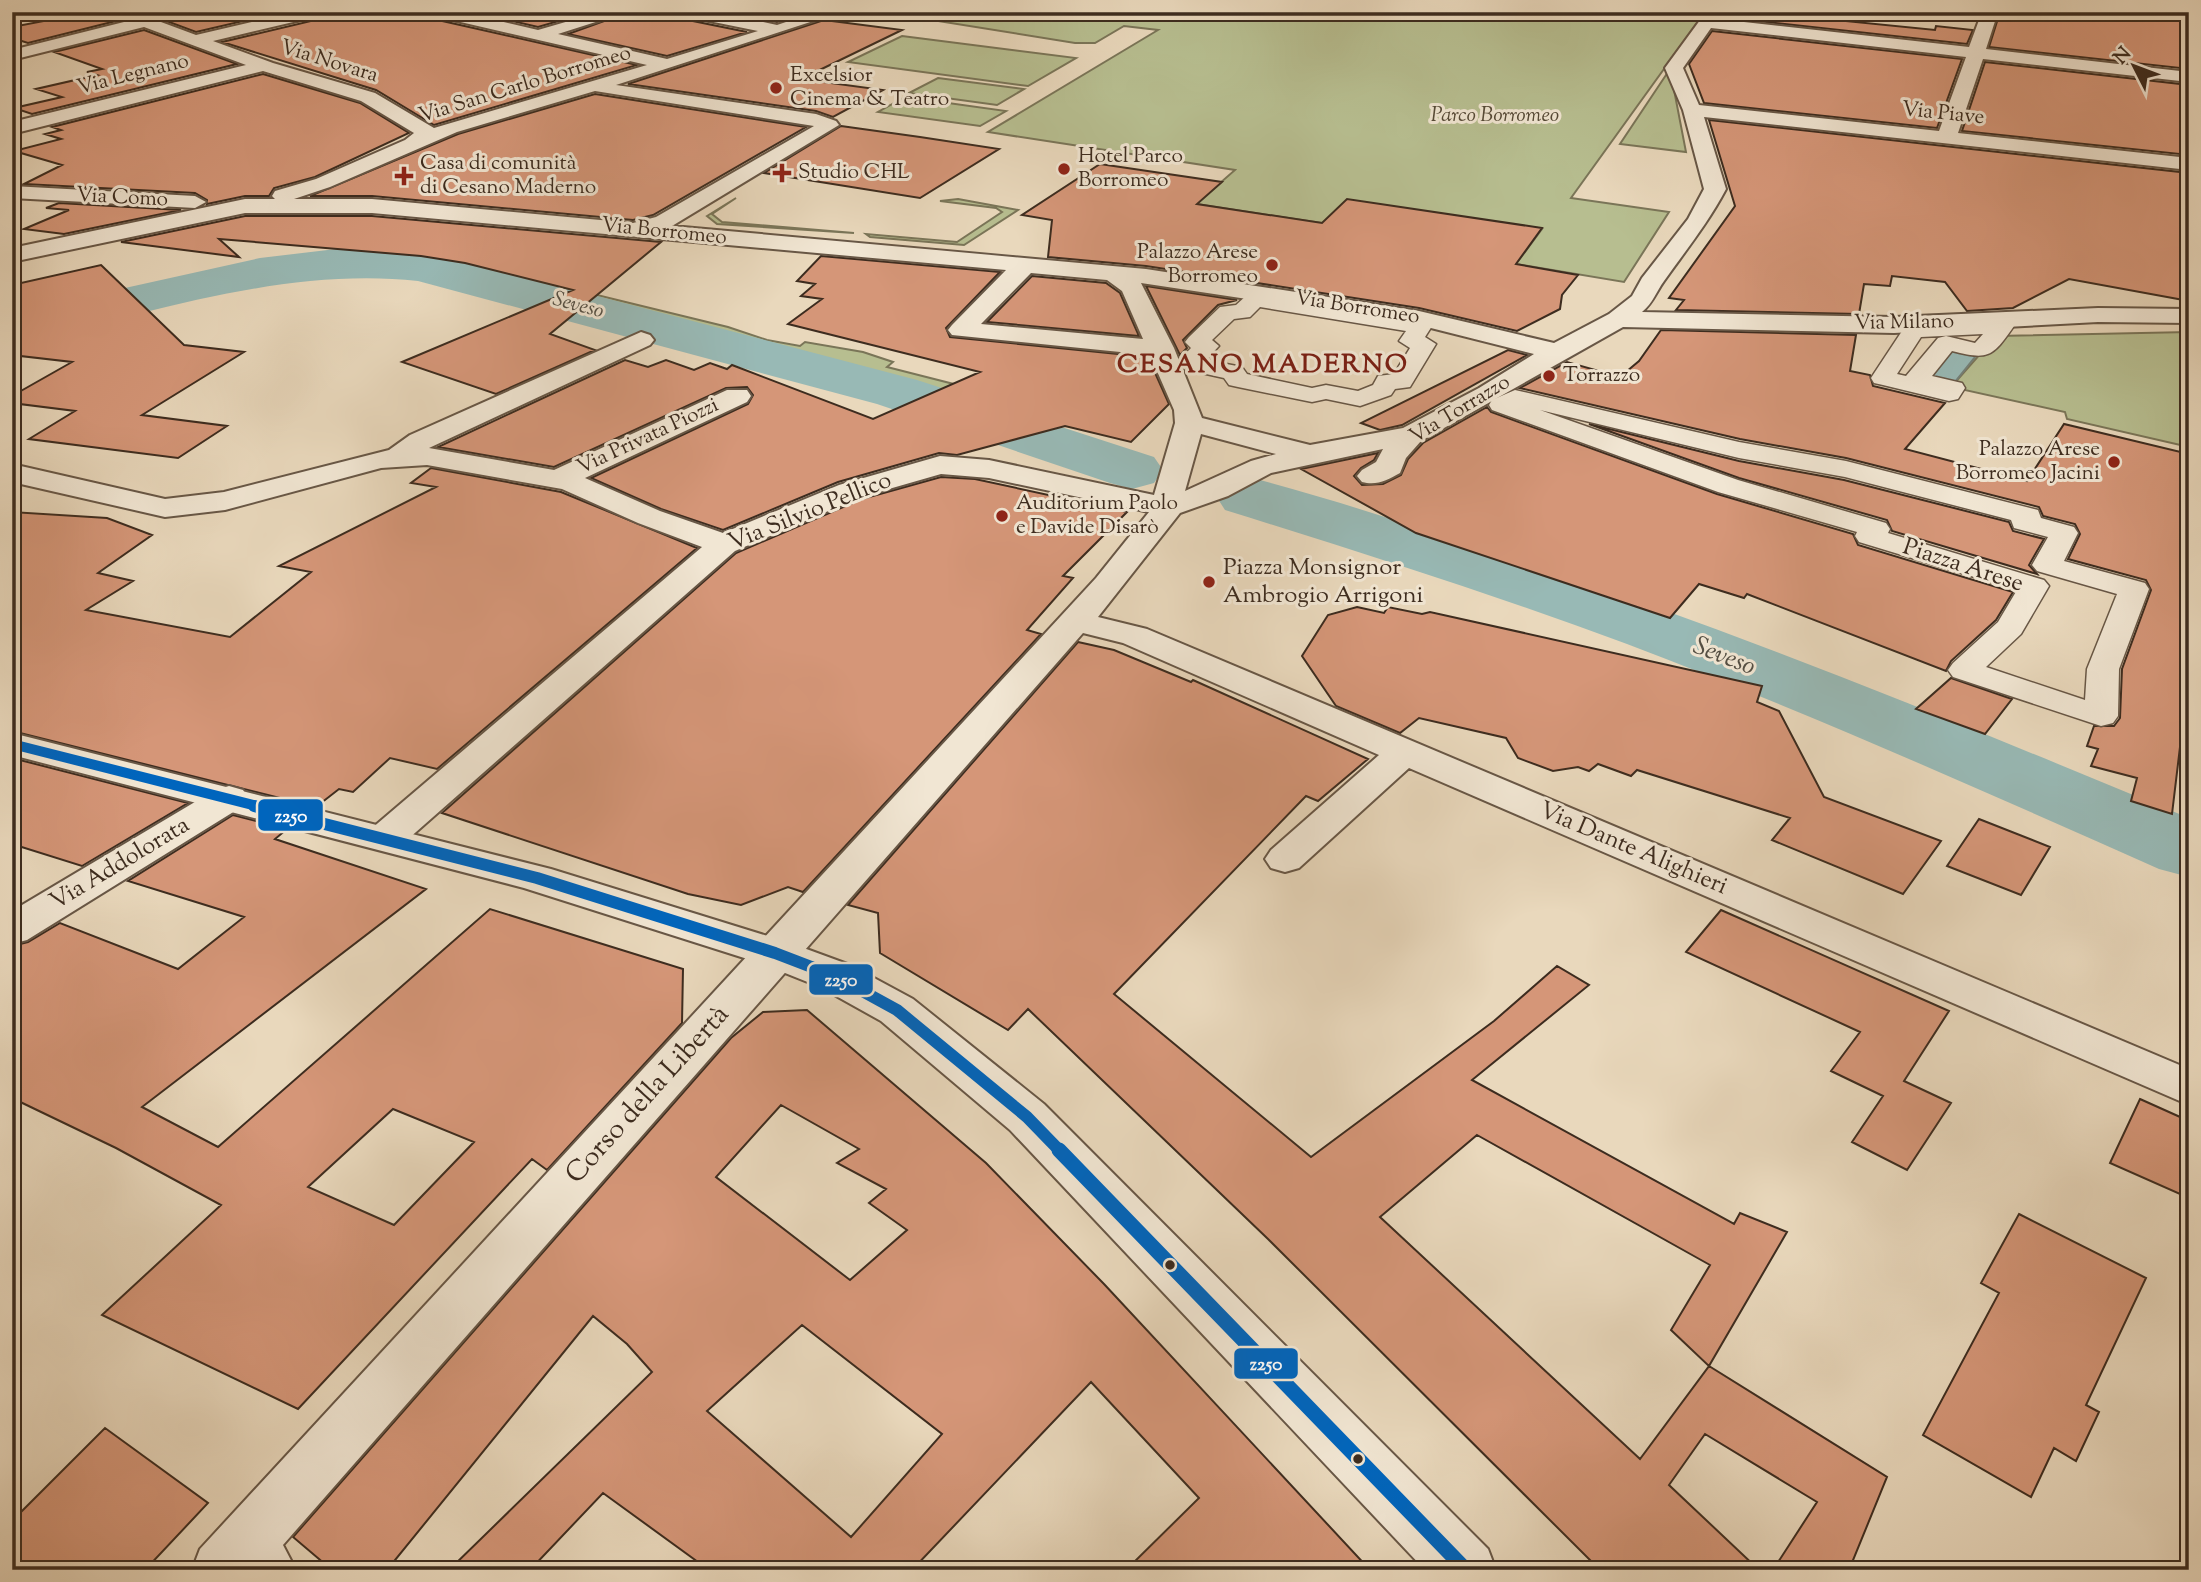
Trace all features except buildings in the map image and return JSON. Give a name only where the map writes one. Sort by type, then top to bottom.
[{"type":"street","name":"Via Novara","points":[[118,12],[256,63],[381,103],[424,128],[424,135],[414,142]]},
{"type":"street","points":[[195,40],[317,12]]},
{"type":"street","points":[[439,12],[668,65]]},
{"type":"street","points":[[538,35],[619,12]]},
{"type":"street","points":[[689,12],[777,30]]},
{"type":"street","name":"Via San Carlo Borromeo","points":[[231,206],[273,198],[323,183],[414,142],[573,91],[628,84],[668,65],[833,12]]},
{"type":"street","points":[[1947,137],[1990,12]]},
{"type":"street","points":[[1692,110],[1674,68],[1710,18],[1976,54],[2189,77]]},
{"type":"street","points":[[12,55],[144,22]]},
{"type":"street","name":"Via Legnano","points":[[14,127],[252,69],[259,66],[256,63]]},
{"type":"street","points":[[628,84],[829,124],[825,130],[686,215],[631,229]]},
{"type":"street","name":"Via Piave","points":[[1692,110],[2189,164]]},
{"type":"street","name":"Via Torrazzo","points":[[1372,476],[1390,467],[1392,456],[1411,435],[1479,400],[1618,319],[1642,300],[1650,284],[1698,221],[1715,189],[1692,110]]},
{"type":"street","name":"Via Borromeo","points":[[323,183],[314,190],[319,195],[372,206]]},
{"type":"street","name":"Via Como","points":[[12,192],[231,206]]},
{"type":"street","points":[[12,255],[231,206]]},
{"type":"street","name":"Via Borromeo","points":[[231,206],[372,206],[955,258],[1419,318],[1559,352]]},
{"type":"street","name":"Via Borromeo","points":[[686,215],[720,233],[907,249],[955,258]]},
{"type":"street","points":[[1024,266],[961,330],[1161,348]]},
{"type":"street","points":[[1134,280],[1176,381],[1190,423],[1184,456],[1168,494],[1169,507]]},
{"type":"street","points":[[1510,339],[1589,318],[1650,284]]},
{"type":"street","points":[[1255,300],[1422,326],[1411,341],[1424,344],[1401,382],[1388,381],[1382,390],[1360,399],[1326,393],[1312,395],[1238,380],[1233,372],[1196,365],[1193,358],[1207,346],[1198,342],[1228,312],[1242,312],[1255,300]]},
{"type":"street","name":"Via Milano","points":[[1618,319],[1880,325],[2098,315],[2189,316]]},
{"type":"street","points":[[2003,326],[1980,351],[1946,343],[1916,380],[1952,388],[1949,394],[1897,382],[1882,378],[1914,330],[2003,326]]},
{"type":"street","points":[[399,456],[420,441],[641,340]]},
{"type":"street","name":"Via Privata Piozzi","points":[[559,479],[737,396]]},
{"type":"street","name":"Piazza Arese","points":[[1515,397],[1739,450],[1846,469],[2028,516],[2024,522],[2064,533],[2047,565],[2134,589],[2103,669],[2101,716],[1964,670],[2010,627],[2034,586],[1869,536],[1876,529],[1728,486],[1501,405],[1515,397]]},
{"type":"street","points":[[1190,423],[1309,454]]},
{"type":"street","points":[[1074,621],[1108,585],[1169,507],[1217,490],[1261,467],[1309,454],[1411,435]]},
{"type":"street","points":[[12,473],[132,502],[173,508],[225,501],[290,481],[399,456],[445,458],[559,479],[724,544]]},
{"type":"street","name":"Via Silvio Pellico","points":[[385,838],[724,544],[850,491],[940,465],[989,469],[1169,507]]},
{"type":"street","name":"Via Dante Alighieri","points":[[1074,621],[1135,636],[2189,1088]]},
{"type":"street","name":"Corso della Libertà","points":[[243,1562],[775,953],[1074,621]]},
{"type":"street","points":[[12,744],[537,878],[775,953],[835,976],[897,1010],[1027,1118],[1466,1570]]},
{"type":"street","points":[[1285,859],[1405,751]]},
{"type":"street","name":"Via Addolorata","points":[[12,930],[229,798]]},
{"type":"green space","name":"Parco Borromeo","points":[[882,12],[1705,12],[1571,198],[1669,212],[1624,282],[1516,264],[1542,229],[1322,223],[1196,204],[1235,170],[988,132],[1158,30],[1124,26],[1095,43],[1075,43]]},
{"type":"green space","points":[[902,36],[1076,58],[1028,86],[848,62]]},
{"type":"green space","points":[[1670,69],[1686,152],[1620,144]]},
{"type":"green space","points":[[938,78],[1024,89],[997,105],[909,93]]},
{"type":"green space","points":[[905,97],[1006,111],[980,126],[878,112]]},
{"type":"green space","points":[[736,198],[712,214],[722,222],[854,233],[717,224],[707,216]]},
{"type":"green space","points":[[958,199],[1018,210],[964,245],[870,237],[866,234],[957,242],[1002,212],[996,208],[940,201]]},
{"type":"green space","points":[[354,249],[466,263],[728,327],[767,340],[800,346],[805,342],[863,352],[893,362],[887,367],[993,394],[976,405],[443,262],[361,253],[226,272]]},
{"type":"green space","points":[[2189,332],[2189,447],[2067,419],[2065,412],[1951,387],[1996,336]]},
{"type":"water","points":[[1948,344],[1980,351],[1951,387],[1916,379]]},
{"type":"waterway","name":"Seveso","points":[[26,326],[228,279],[292,268],[353,262],[418,266],[453,273],[897,392],[1132,470]]},
{"type":"waterway","name":"Seveso","points":[[1248,496],[1503,577],[1655,630],[1857,709],[2189,850]]},
{"type":"transit line","name":"z250","points":[[12,744],[537,878],[775,953],[835,976],[897,1010],[1027,1117],[1466,1570]]},
{"type":"place","name":"Excelsior Cinema & Teatro","points":[[776,88]]},
{"type":"place","name":"Hotel Parco Borromeo","points":[[1064,169]]},
{"type":"place","name":"Studio CHL","points":[[782,173]]},
{"type":"place","name":"Casa di comunità di Cesano Maderno","points":[[404,176]]},
{"type":"place","name":"Palazzo Arese Borromeo","points":[[1272,265]]},
{"type":"place","name":"Torrazzo","points":[[1549,376]]},
{"type":"place","name":"Palazzo Arese Borromeo Jacini","points":[[2114,462]]},
{"type":"place","name":"Auditorium Paolo e Davide Disarò","points":[[1002,516]]},
{"type":"place","name":"Piazza Monsignor Ambrogio Arrigoni","points":[[1209,582]]},
{"type":"district","name":"CESANO MADERNO","points":[[1263,365]]}]
